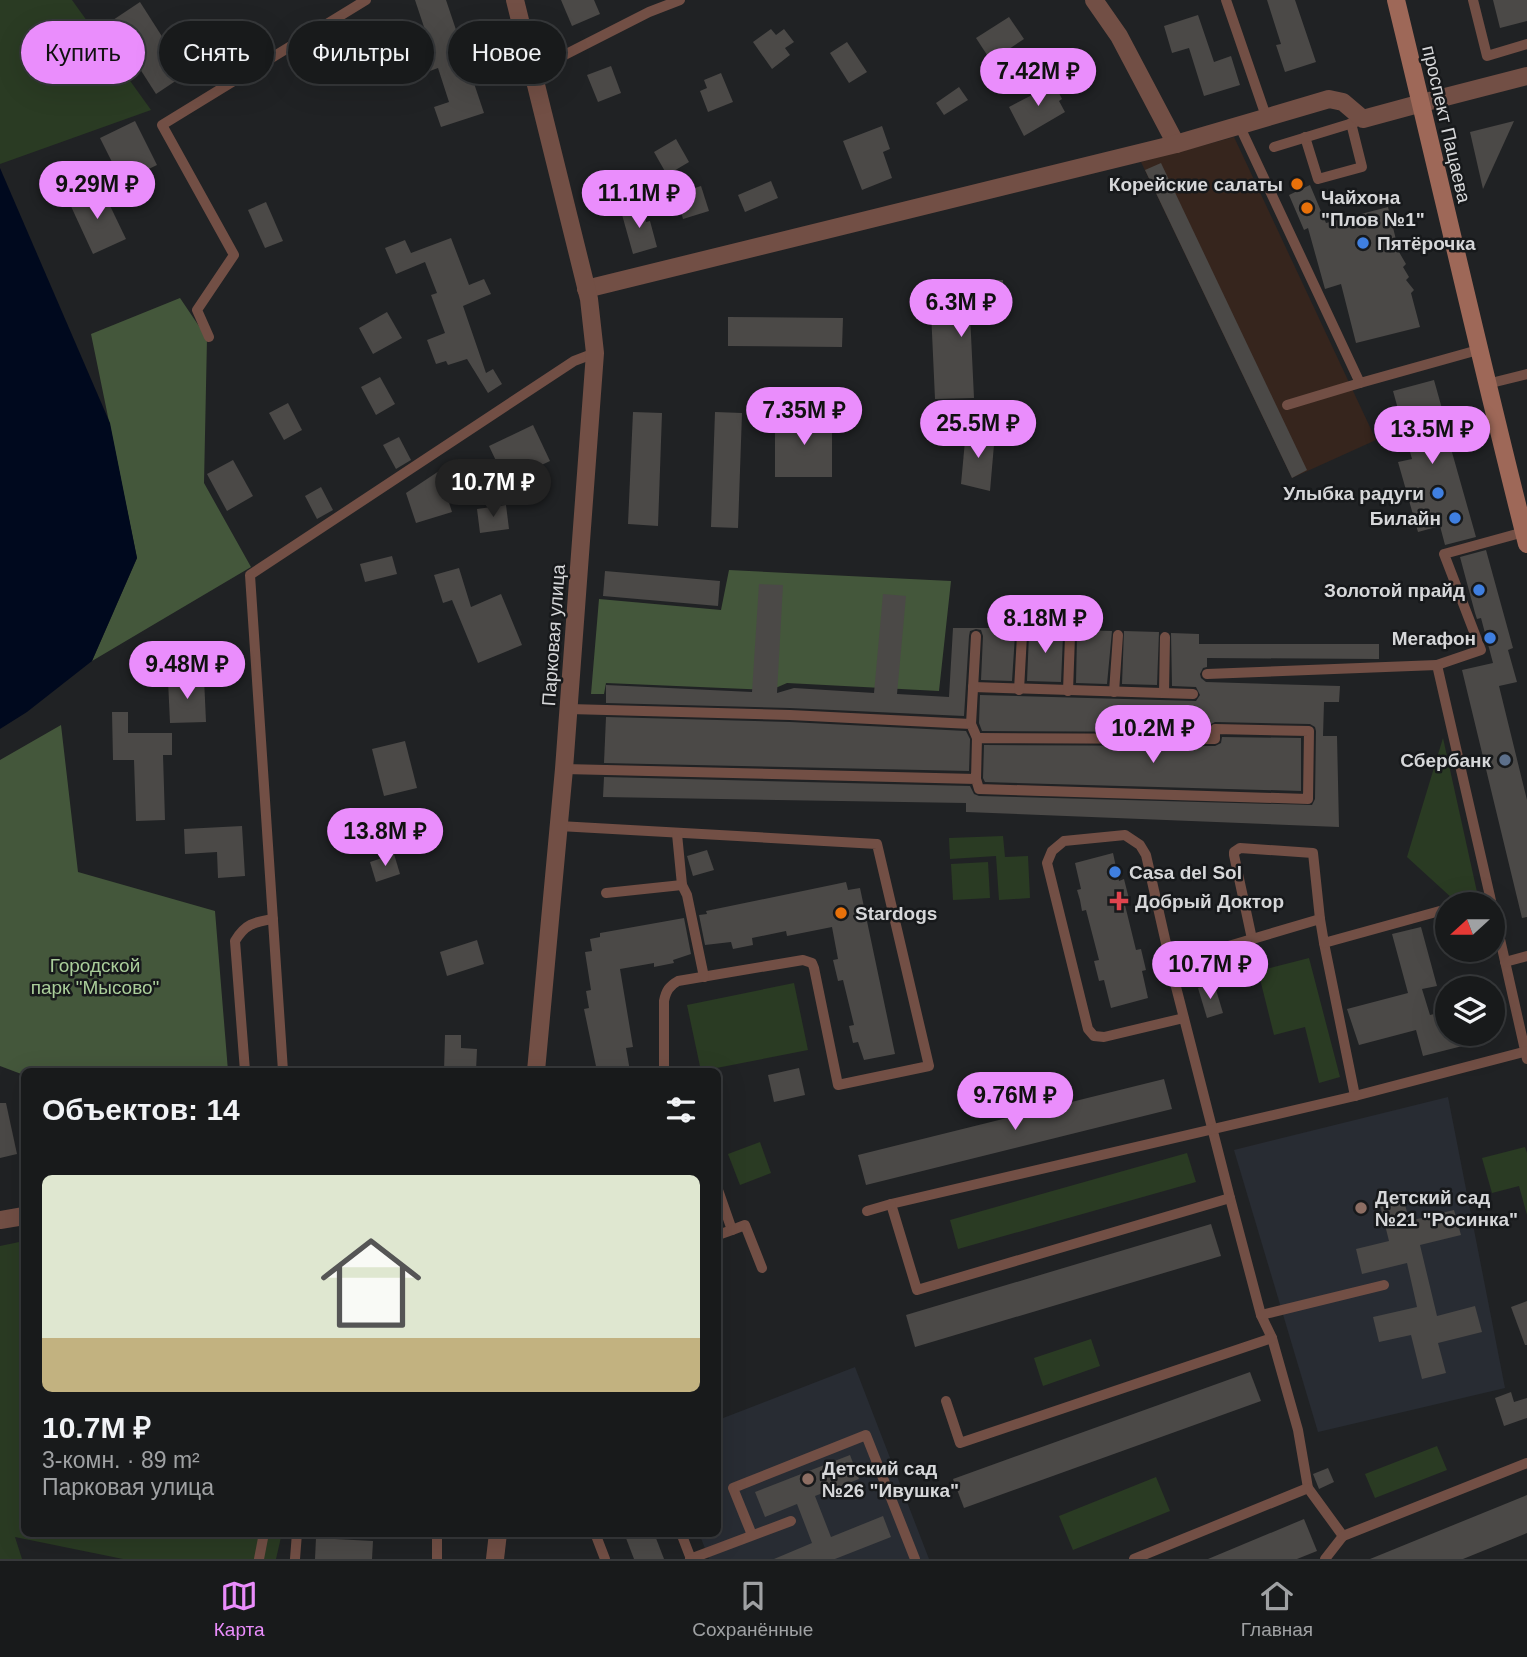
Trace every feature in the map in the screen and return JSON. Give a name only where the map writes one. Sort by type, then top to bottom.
[{"type":"main road","name":"проспект Пацаева","points":[[1396,0],[1525,538]]},
{"type":"street","name":"Парковая улица","points":[[515,0],[520,21]]},
{"type":"street","points":[[1094,0],[1119,36],[1177,144]]},
{"type":"street","points":[[586,289],[1177,144],[1337,99],[1357,121],[1527,76]]},
{"type":"street","name":"Парковая улица","points":[[536,84],[586,289],[595,353],[569,709],[536,1068]]},
{"type":"street","points":[[0,1220],[21,1216]]},
{"type":"street","points":[[495,1559],[498,1537]]},
{"type":"lane","points":[[209,337],[197,310],[234,255],[162,125],[366,0]]},
{"type":"lane","points":[[566,54],[649,12],[680,0]]},
{"type":"lane","points":[[1226,0],[1267,119]]},
{"type":"lane","points":[[1472,0],[1487,56],[1527,44]]},
{"type":"lane","points":[[1274,147],[1305,137],[1357,121],[1362,167],[1318,179],[1305,137]]},
{"type":"lane","points":[[1240,127],[1360,383]]},
{"type":"lane","points":[[1287,405],[1478,350]]},
{"type":"lane","points":[[283,1068],[250,575],[574,361],[595,353]]},
{"type":"lane","points":[[1487,384],[1527,374]]},
{"type":"lane","points":[[1207,674],[1437,665],[1481,650],[1444,554],[1525,538]]},
{"type":"lane","points":[[1019,690],[1022,635]]},
{"type":"lane","points":[[1114,692],[1118,635]]},
{"type":"lane","points":[[976,636],[971,724],[977,738],[976,779],[979,789],[1308,799],[1309,731],[1215,729],[1215,739],[977,738]]},
{"type":"lane","points":[[1068,691],[1070,636]]},
{"type":"lane","points":[[1164,693],[1165,637]]},
{"type":"lane","points":[[1437,665],[1489,892]]},
{"type":"lane","points":[[973,687],[1193,694]]},
{"type":"lane","points":[[569,709],[790,715],[971,724]]},
{"type":"lane","points":[[564,769],[976,779]]},
{"type":"lane","points":[[559,826],[877,844],[929,1066],[838,1085],[814,968],[808,960],[678,981],[666,991],[664,1068]]},
{"type":"lane","points":[[677,834],[682,885],[687,895],[704,977]]},
{"type":"lane","points":[[1184,1018],[1104,1037],[1094,1036],[1088,1029],[1047,863],[1052,851],[1064,841],[1125,835],[1140,845],[1146,855],[1230,1198],[1261,1315],[1272,1338],[1298,1430],[1308,1488],[1343,1536]]},
{"type":"lane","points":[[1252,939],[1234,855],[1237,849],[1312,853],[1324,943],[1355,1096]]},
{"type":"lane","points":[[606,893],[682,885]]},
{"type":"lane","points":[[1324,943],[1435,912]]},
{"type":"lane","points":[[246,1068],[235,942],[241,930],[251,923],[273,919]]},
{"type":"lane","points":[[1171,963],[1320,919]]},
{"type":"lane","points":[[1506,962],[1527,956]]},
{"type":"lane","points":[[867,1210],[1526,1054],[1505,958]]},
{"type":"lane","points":[[891,1205],[917,1290],[1230,1198]]},
{"type":"lane","points":[[721,1199],[732,1230]]},
{"type":"lane","points":[[721,1235],[745,1225],[762,1268]]},
{"type":"lane","points":[[1261,1315],[1384,1285]]},
{"type":"lane","points":[[946,1401],[960,1443],[1272,1338]]},
{"type":"lane","points":[[752,1535],[733,1488],[866,1434],[915,1559]]},
{"type":"lane","points":[[1325,1559],[1343,1536],[1527,1463]]},
{"type":"lane","points":[[1134,1559],[1308,1488]]},
{"type":"lane","points":[[682,1537],[690,1559],[791,1521]]},
{"type":"lane","points":[[259,1559],[263,1537]]},
{"type":"lane","points":[[295,1559],[297,1537]]},
{"type":"lane","points":[[437,1537],[437,1559]]},
{"type":"lane","points":[[597,1537],[605,1559]]},
{"type":"lane","points":[[718,1548],[723,1559]]},
{"type":"shaded area","points":[[1234,137],[1376,440],[1292,478],[1141,162]]},
{"type":"shaded area","name":"Детский сад №21 \"Росинка\"","points":[[1448,1097],[1505,1388],[1318,1432],[1234,1150]]},
{"type":"shaded area","name":"Детский сад №26 \"Ивушка\"","points":[[855,1367],[929,1559],[709,1559],[701,1537],[721,1537],[721,1419]]},
{"type":"green space","points":[[0,0],[72,0],[87,21],[21,21],[21,84],[132,84],[151,110],[0,164]]},
{"type":"green space","points":[[180,298],[207,338],[204,483],[251,567],[92,661],[137,558],[91,334]]},
{"type":"green space","points":[[729,570],[951,581],[939,691],[787,683],[771,690],[606,683],[604,694],[591,694],[599,599],[721,610]]},
{"type":"green space","name":"Городской парк \"Мысово\"","points":[[61,725],[78,872],[215,911],[228,1068],[21,1068],[21,1074],[0,1066],[0,760]]},
{"type":"green space","points":[[1443,738],[1477,892],[1445,892],[1407,857]]},
{"type":"green space","points":[[1003,836],[1005,857],[1028,856],[1030,898],[999,900],[996,856],[950,859],[949,838]]},
{"type":"green space","points":[[988,862],[990,898],[953,900],[951,864]]},
{"type":"green space","points":[[1309,958],[1340,1077],[1319,1083],[1305,1027],[1274,1035],[1258,971]]},
{"type":"green space","points":[[794,983],[808,1050],[716,1068],[700,1068],[687,1005]]},
{"type":"green space","points":[[760,1142],[771,1173],[740,1185],[728,1154]]},
{"type":"green space","points":[[1525,1147],[1527,1215],[1519,1186],[1492,1193],[1482,1158]]},
{"type":"green space","points":[[1187,1153],[1196,1182],[958,1249],[950,1220]]},
{"type":"green space","points":[[21,1242],[21,1537],[281,1537],[276,1559],[123,1559],[15,1537],[22,1559],[0,1559],[0,1246]]},
{"type":"green space","points":[[1091,1339],[1100,1366],[1043,1386],[1034,1358]]},
{"type":"green space","points":[[1437,1446],[1447,1470],[1375,1498],[1365,1474]]},
{"type":"green space","points":[[1156,1477],[1170,1511],[1073,1550],[1059,1516]]},
{"type":"water","points":[[0,168],[110,423],[137,558],[92,661],[27,712],[0,729]]},
{"type":"building","points":[[415,0],[446,0],[453,21],[448,21],[448,84],[474,84],[484,113],[441,127],[434,107],[449,102],[438,68],[434,69],[434,21],[422,21]]},
{"type":"building","points":[[561,0],[594,0],[600,14],[572,26]]},
{"type":"building","points":[[1267,0],[1295,0],[1316,62],[1285,72],[1276,45],[1281,44]]},
{"type":"building","points":[[1493,0],[1527,0],[1527,21],[1500,28]]},
{"type":"building","points":[[140,2],[159,32],[159,84],[171,84],[156,94],[145,77],[145,21],[112,21]]},
{"type":"building","points":[[1198,15],[1214,62],[1231,56],[1240,85],[1204,96],[1189,48],[1172,53],[1164,26]]},
{"type":"building","points":[[1009,17],[1024,39],[991,61],[976,38]]},
{"type":"building","points":[[771,29],[776,35],[784,29],[794,42],[785,48],[790,55],[772,69],[753,42]]},
{"type":"building","points":[[847,42],[867,72],[849,83],[830,53]]},
{"type":"building","points":[[611,66],[621,93],[598,102],[587,75]]},
{"type":"building","points":[[721,73],[733,102],[708,112],[700,91],[707,88],[704,80]]},
{"type":"building","points":[[1048,82],[1050,85],[1054,83],[1065,112],[1024,136],[1009,107],[1032,95],[1030,91]]},
{"type":"building","points":[[959,87],[968,100],[944,115],[936,103]]},
{"type":"building","points":[[135,121],[157,165],[122,182],[100,138]]},
{"type":"building","points":[[1514,121],[1483,189],[1470,132]]},
{"type":"building","points":[[882,126],[890,149],[883,152],[892,178],[862,190],[843,141]]},
{"type":"building","points":[[676,139],[689,162],[667,175],[654,152]]},
{"type":"building","points":[[1161,163],[1307,470],[1292,478],[1145,170]]},
{"type":"building","points":[[634,177],[638,191],[616,204],[611,183]]},
{"type":"building","points":[[771,181],[778,198],[745,212],[738,195]]},
{"type":"building","points":[[1310,185],[1326,223],[1388,207],[1399,252],[1406,264],[1403,267],[1409,277],[1406,280],[1414,290],[1411,293],[1420,327],[1356,343],[1341,284],[1325,289],[1308,228],[1304,230],[1289,195]]},
{"type":"building","points":[[701,186],[709,211],[683,219],[676,194]]},
{"type":"building","points":[[101,187],[126,239],[93,254],[69,202]]},
{"type":"building","points":[[266,202],[283,241],[265,248],[248,210]]},
{"type":"building","points":[[642,204],[646,222],[650,221],[657,247],[633,254],[621,211]]},
{"type":"building","points":[[451,238],[469,285],[484,279],[491,294],[463,306],[486,373],[493,369],[502,384],[488,393],[467,359],[448,365],[446,361],[436,364],[427,340],[445,333],[431,295],[437,293],[425,262],[396,274],[385,248],[405,240],[411,253]]},
{"type":"building","points":[[1003,280],[1004,313],[970,314],[974,398],[935,399],[931,311],[963,310],[963,281]]},
{"type":"building","points":[[387,312],[402,338],[373,354],[359,328]]},
{"type":"building","points":[[728,317],[843,318],[842,347],[728,346]]},
{"type":"building","points":[[380,377],[395,404],[376,415],[361,387]]},
{"type":"building","points":[[1434,380],[1476,537],[1445,545],[1440,526],[1418,532],[1398,462],[1412,459],[1393,391]]},
{"type":"building","points":[[288,403],[302,430],[284,440],[269,413]]},
{"type":"building","points":[[633,412],[662,413],[658,526],[628,524]]},
{"type":"building","points":[[715,412],[742,413],[738,528],[711,527]]},
{"type":"building","points":[[832,417],[832,477],[775,477],[775,418]]},
{"type":"building","points":[[533,425],[550,461],[506,482],[489,446]]},
{"type":"building","points":[[966,430],[995,433],[990,491],[961,484]]},
{"type":"building","points":[[399,437],[411,460],[396,469],[383,445]]},
{"type":"building","points":[[233,460],[253,496],[227,511],[207,474]]},
{"type":"building","points":[[439,471],[452,512],[416,523],[406,493]]},
{"type":"building","points":[[321,487],[333,510],[317,519],[305,496]]},
{"type":"building","points":[[506,505],[509,529],[480,533],[477,509]]},
{"type":"building","points":[[1486,550],[1513,648],[1508,650],[1517,682],[1499,686],[1527,800],[1527,917],[1522,918],[1462,670],[1493,663],[1481,618],[1477,619],[1475,613],[1460,557]]},
{"type":"building","points":[[392,556],[397,574],[365,582],[360,564]]},
{"type":"building","points":[[459,568],[471,607],[501,594],[522,645],[478,663],[452,600],[443,603],[434,575]]},
{"type":"building","points":[[605,571],[720,581],[718,606],[603,596]]},
{"type":"building","points":[[759,584],[783,585],[777,693],[794,688],[874,693],[883,594],[906,596],[897,694],[949,697],[953,628],[1020,628],[1015,635],[1012,681],[981,680],[983,636],[981,630],[976,629],[970,631],[969,636],[964,716],[606,703],[606,685],[752,692]]},
{"type":"building","points":[[1025,628],[1066,630],[1063,636],[1061,682],[1027,681],[1029,635]]},
{"type":"building","points":[[1075,630],[1112,631],[1107,684],[1076,683]]},
{"type":"building","points":[[1124,631],[1159,632],[1157,685],[1122,684]]},
{"type":"building","points":[[1171,633],[1199,634],[1199,644],[1379,644],[1379,659],[1207,658],[1207,667],[1203,668],[1200,674],[1206,682],[1340,686],[1339,702],[1324,702],[1323,736],[1337,736],[1339,827],[966,812],[966,803],[603,797],[604,777],[970,786],[974,794],[979,796],[1312,805],[1315,799],[1316,731],[1310,724],[1215,722],[1209,725],[1208,732],[982,731],[979,723],[980,695],[1196,701],[1200,695],[1196,687],[1172,686]]},
{"type":"building","points":[[204,678],[206,722],[170,723],[168,680]]},
{"type":"building","points":[[112,712],[128,712],[128,733],[172,733],[172,755],[163,755],[165,820],[136,821],[134,760],[113,760]]},
{"type":"building","points":[[606,717],[790,722],[966,731],[970,739],[969,771],[604,763]]},
{"type":"building","points":[[1222,737],[1301,738],[1301,791],[985,782],[983,778],[984,745],[1215,746],[1221,743]]},
{"type":"building","points":[[405,741],[417,788],[384,796],[372,749]]},
{"type":"building","points":[[242,826],[245,876],[218,878],[217,852],[185,854],[184,829]]},
{"type":"building","points":[[707,850],[714,870],[693,876],[687,856]]},
{"type":"building","points":[[1113,853],[1119,881],[1124,879],[1129,899],[1124,901],[1136,950],[1141,949],[1146,970],[1142,971],[1148,998],[1111,1008],[1104,980],[1099,981],[1094,961],[1099,960],[1086,910],[1082,911],[1077,890],[1081,889],[1075,863]]},
{"type":"building","points":[[394,854],[400,874],[376,882],[370,862]]},
{"type":"building","points":[[846,882],[848,890],[860,888],[895,1054],[864,1060],[858,1042],[853,1043],[849,1026],[854,1025],[843,980],[838,981],[833,960],[838,959],[832,927],[787,936],[786,931],[752,938],[753,945],[733,949],[731,942],[705,945],[699,915],[707,914],[706,911]]},
{"type":"building","points":[[684,918],[691,954],[673,960],[674,963],[654,967],[654,963],[620,969],[633,1047],[626,1048],[629,1068],[596,1068],[584,1009],[589,1008],[586,991],[591,990],[585,952],[592,951],[590,939],[600,937],[600,933]]},
{"type":"building","points":[[1421,927],[1435,979],[1435,986],[1422,989],[1430,1015],[1435,1014],[1435,1046],[1462,1046],[1423,1056],[1416,1030],[1359,1045],[1347,1009],[1408,993],[1392,934]]},
{"type":"building","points":[[477,940],[484,964],[447,976],[440,952]]},
{"type":"building","points":[[1214,983],[1223,1013],[1207,1018],[1198,988]]},
{"type":"building","points":[[445,1035],[461,1035],[461,1048],[477,1049],[476,1068],[444,1068]]},
{"type":"building","points":[[799,1068],[805,1095],[774,1102],[768,1075]]},
{"type":"building","points":[[1164,1079],[1172,1109],[866,1185],[858,1155]]},
{"type":"building","points":[[0,1103],[6,1103],[17,1154],[0,1158]]},
{"type":"building","points":[[1402,1191],[1409,1221],[1454,1210],[1461,1235],[1420,1245],[1437,1316],[1475,1306],[1482,1332],[1438,1343],[1446,1373],[1422,1379],[1411,1335],[1379,1342],[1373,1317],[1417,1307],[1407,1263],[1362,1274],[1356,1249],[1389,1241],[1378,1197]]},
{"type":"building","points":[[1211,1224],[1221,1256],[915,1347],[906,1315]]},
{"type":"building","points":[[1527,1301],[1527,1345],[1525,1345],[1511,1307]]},
{"type":"building","points":[[1250,1372],[1261,1401],[964,1508],[953,1479]]},
{"type":"building","points":[[1511,1392],[1514,1402],[1527,1398],[1527,1418],[1504,1426],[1495,1398]]},
{"type":"building","points":[[850,1455],[859,1479],[815,1496],[831,1537],[883,1516],[891,1537],[835,1559],[774,1559],[812,1543],[797,1504],[765,1517],[755,1492]]},
{"type":"building","points":[[1328,1468],[1334,1482],[1319,1489],[1313,1474]]},
{"type":"building","points":[[1527,1495],[1527,1533],[1463,1559],[1370,1559]]},
{"type":"building","points":[[1304,1519],[1317,1551],[1297,1559],[1208,1559]]},
{"type":"building","points":[[626,1537],[656,1537],[664,1559],[634,1559]]},
{"type":"building","points":[[316,1538],[373,1541],[372,1559],[315,1559]]},
{"type":"place","name":"Корейские салаты","points":[[1297,184]]},
{"type":"place","name":"Чайхона \"Плов №1\"","points":[[1307,208]]},
{"type":"place","name":"Пятёрочка","points":[[1363,243]]},
{"type":"place","name":"Улыбка радуги","points":[[1438,493]]},
{"type":"place","name":"Билайн","points":[[1455,518]]},
{"type":"place","name":"Золотой прайд","points":[[1479,590]]},
{"type":"place","name":"Мегафон","points":[[1490,638]]},
{"type":"place","name":"Сбербанк","points":[[1505,760]]},
{"type":"place","name":"Casa del Sol","points":[[1115,872]]},
{"type":"place","name":"Добрый Доктор","points":[[1119,901]]},
{"type":"place","name":"Stardogs","points":[[841,913]]},
{"type":"place","name":"Детский сад №21 \"Росинка\"","points":[[1361,1208]]},
{"type":"place","name":"Детский сад №26 \"Ивушка\"","points":[[808,1479]]}]
